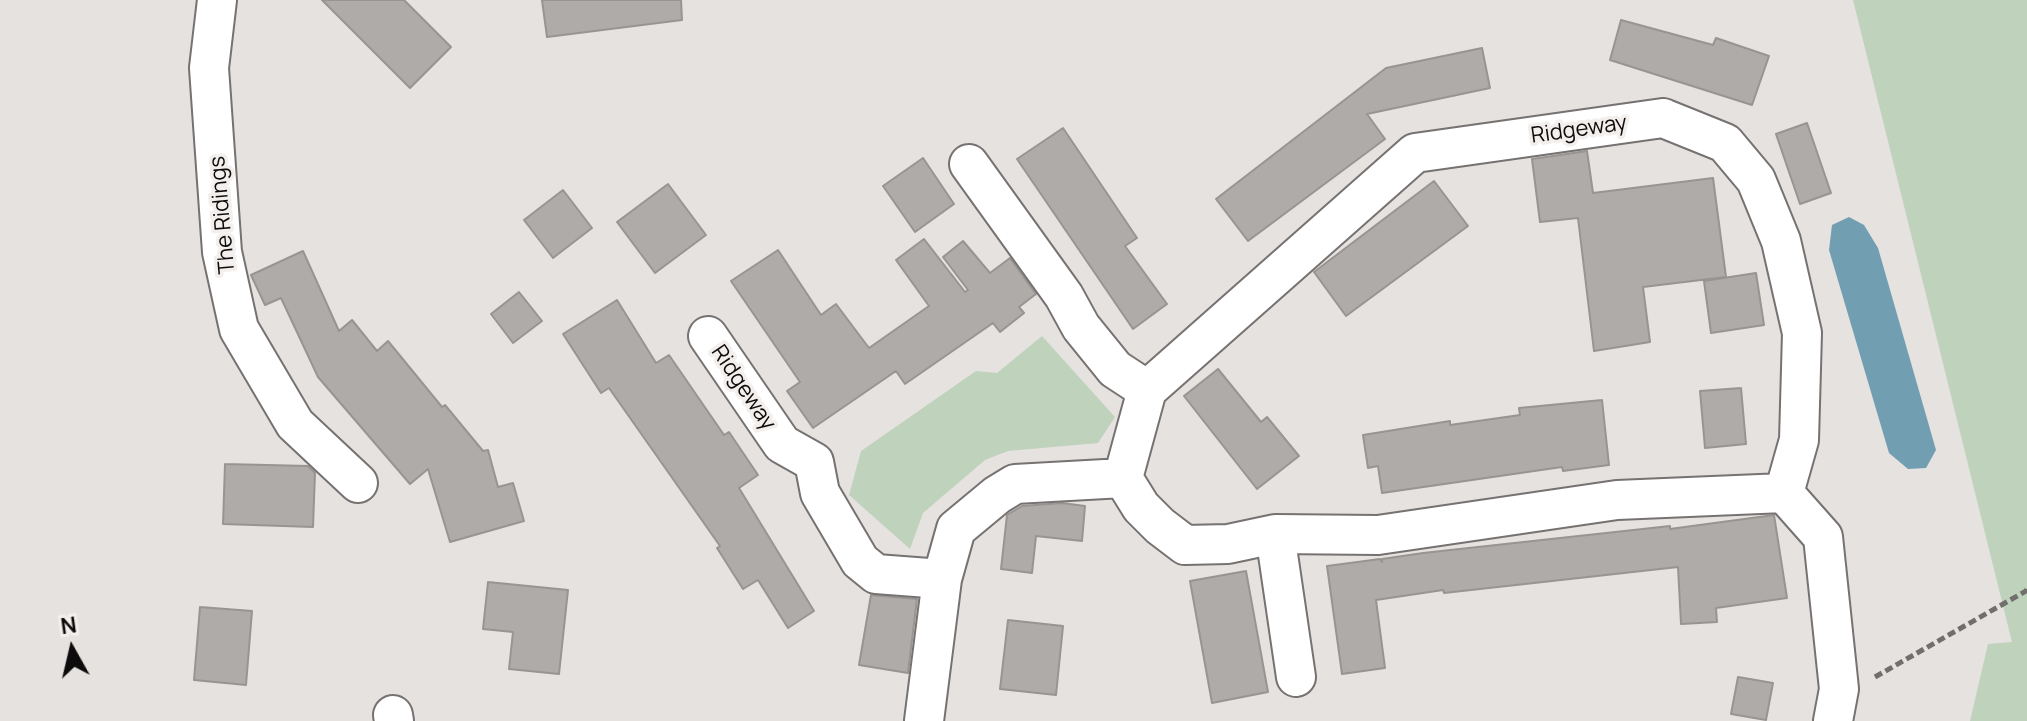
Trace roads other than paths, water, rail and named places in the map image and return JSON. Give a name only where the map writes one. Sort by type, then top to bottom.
[{"type":"street","name":"The Ridings","points":[[217,0],[209,68],[222,252],[239,329],[295,424],[358,483]]},
{"type":"street","name":"Ridgeway","points":[[1147,390],[1415,153],[1663,118],[1725,143],[1756,180],[1781,241],[1802,333],[1799,440],[1784,493]]},
{"type":"street","points":[[969,164],[1064,296],[1081,327],[1115,369],[1147,390],[1123,478],[1141,507],[1185,545],[1228,544],[1275,534],[1378,535],[1617,500],[1784,493],[1823,537],[1836,705]]},
{"type":"street","name":"Ridgeway","points":[[708,336],[782,444],[814,462],[820,493],[860,561],[876,574],[942,579]]},
{"type":"street","points":[[924,721],[942,579],[956,529],[1015,484],[1123,478]]},
{"type":"street","points":[[1275,534],[1296,677]]},
{"type":"water","points":[[1849,217],[1864,225],[1878,248],[1936,450],[1926,468],[1908,469],[1889,453],[1829,250],[1832,225]]}]
